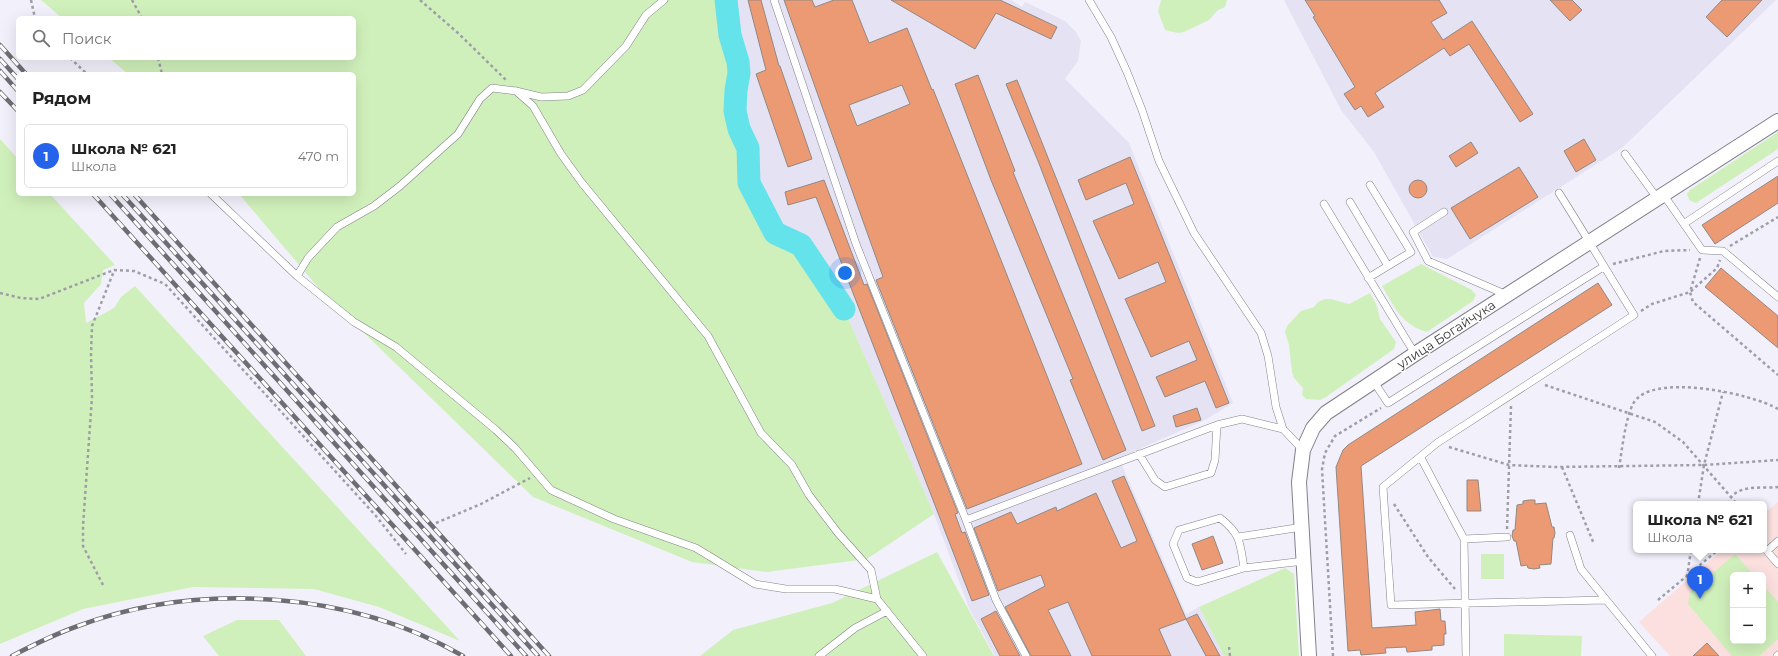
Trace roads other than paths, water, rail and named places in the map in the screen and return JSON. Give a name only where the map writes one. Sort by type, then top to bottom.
[{"type":"street","name":"улица Богайчука","points":[[1309,656],[1299,482],[1303,450],[1313,428],[1326,414],[1414,354],[1778,121]]},
{"type":"lane","points":[[297,276],[308,258],[337,227],[374,206],[400,186],[458,134],[480,99],[492,88],[516,91],[541,98],[568,96],[584,90],[626,46],[646,15],[664,0]]},
{"type":"lane","points":[[774,0],[856,244],[966,520],[996,600],[1026,656]]},
{"type":"lane","points":[[1089,0],[1111,37],[1121,58],[1142,110],[1159,161],[1194,233],[1261,333],[1268,356],[1276,407],[1283,429],[1303,450]]},
{"type":"lane","points":[[516,91],[533,106],[561,154],[582,184],[708,336],[761,433],[792,465],[809,494],[838,533],[871,570],[877,599],[923,656]]},
{"type":"lane","points":[[1625,154],[1685,223],[1702,250],[1722,251],[1778,297]]},
{"type":"lane","points":[[1685,223],[1778,161]]},
{"type":"lane","points":[[1368,278],[1411,252],[1370,185]]},
{"type":"lane","points":[[1559,193],[1591,242],[1603,267],[1634,315],[1438,443],[1383,487],[1391,605],[1466,602],[1605,600]]},
{"type":"lane","points":[[213,196],[297,276],[354,322],[396,347],[515,448],[551,490],[614,519],[696,548],[756,584],[786,589],[835,589],[877,599]]},
{"type":"lane","points":[[1350,202],[1388,266]]},
{"type":"lane","points":[[1324,204],[1414,354]]},
{"type":"lane","points":[[1444,212],[1413,232],[1428,261],[1507,295]]},
{"type":"lane","points":[[1374,382],[1388,404],[1603,267]]},
{"type":"lane","points":[[966,520],[1216,425],[1242,419],[1283,429]]},
{"type":"lane","points":[[1139,454],[1155,480],[1165,487],[1211,473],[1215,460],[1216,425]]},
{"type":"lane","points":[[1421,458],[1464,539],[1466,656]]},
{"type":"lane","points":[[1244,568],[1238,537],[1231,526],[1220,518],[1179,530],[1173,544],[1187,578],[1197,582],[1244,568],[1304,561]]},
{"type":"lane","points":[[1238,537],[1302,527]]},
{"type":"lane","points":[[1570,535],[1581,570],[1652,656]]},
{"type":"lane","points":[[1464,539],[1506,537]]},
{"type":"lane","points":[[1778,541],[1767,551],[1778,564]]},
{"type":"lane","points":[[818,656],[855,628],[887,611]]},
{"type":"waterway","points":[[726,0],[730,35],[738,62],[739,73],[736,90],[735,111],[739,129],[748,148],[749,183],[775,233],[801,245],[844,309]]},
{"type":"railway","points":[[0,45],[24,72]]},
{"type":"railway","points":[[0,59],[16,77]]},
{"type":"railway","points":[[0,71],[16,89]]},
{"type":"railway","points":[[0,92],[16,109]]},
{"type":"railway","points":[[95,196],[511,656]]},
{"type":"railway","points":[[112,196],[526,656]]},
{"type":"railway","points":[[124,196],[538,656]]},
{"type":"railway","points":[[136,196],[549,656]]},
{"type":"railway","points":[[12,656],[69,629],[125,612],[173,603],[223,599],[274,600],[324,606],[373,618],[419,634],[463,656]]},
{"type":"place","name":"Школа № 621","points":[[1700,599]]}]
